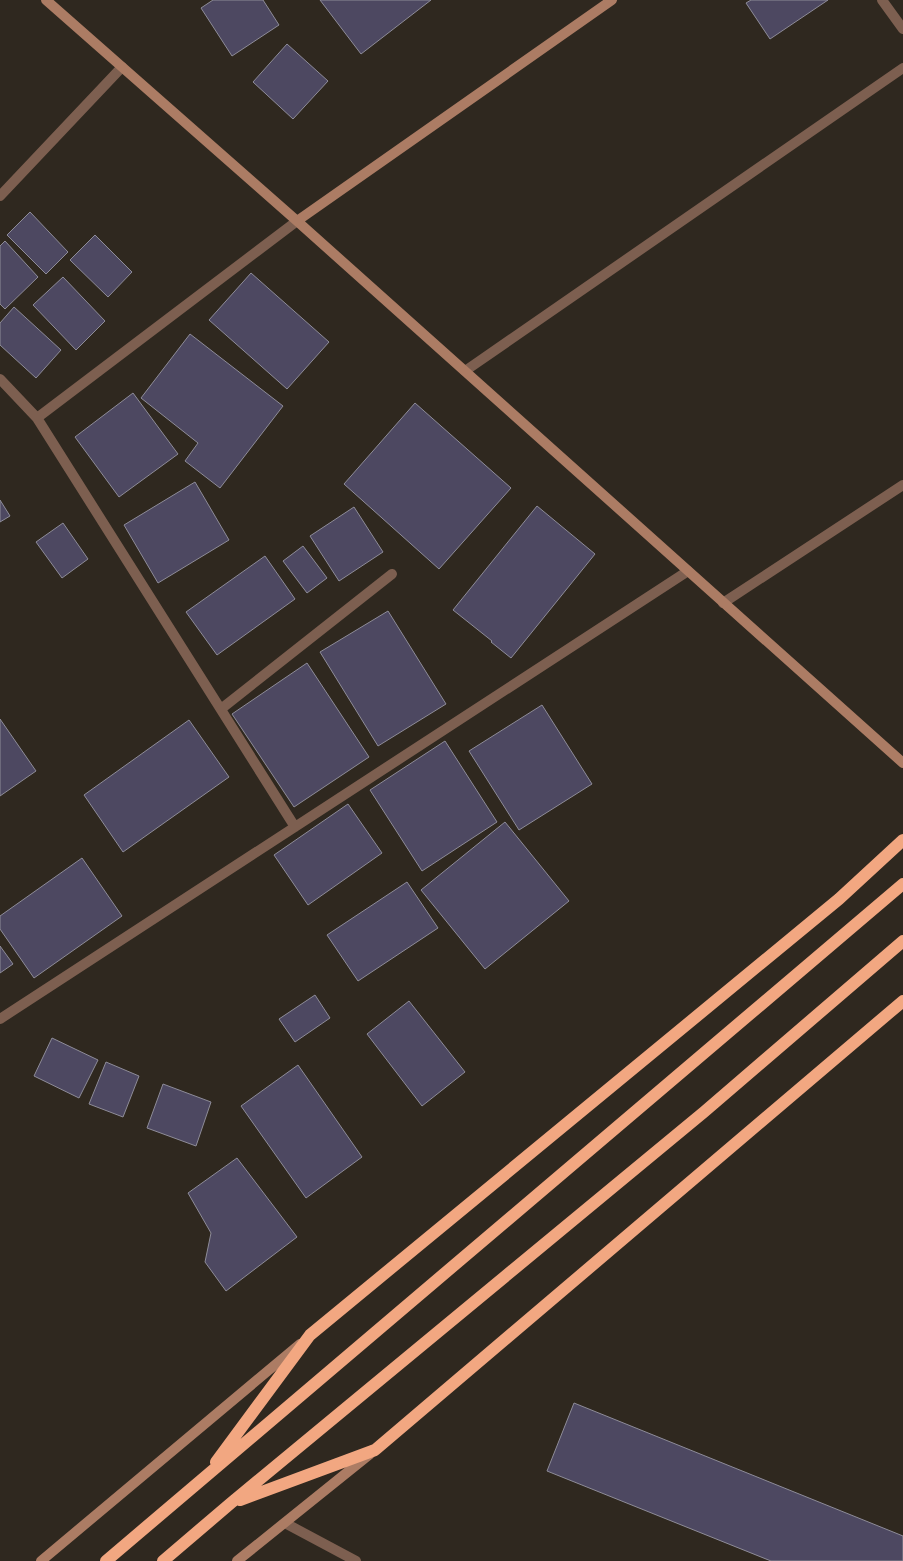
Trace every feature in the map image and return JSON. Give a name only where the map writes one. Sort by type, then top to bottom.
[{"type":"highway","points":[[204,1479],[310,1335],[833,904],[903,840]]},
{"type":"highway","points":[[106,1561],[903,884]]},
{"type":"highway","points":[[163,1561],[231,1503],[704,1112],[903,941]]},
{"type":"highway","points":[[231,1503],[375,1450],[903,1001]]},
{"type":"street","points":[[46,0],[297,221],[903,763]]},
{"type":"street","points":[[37,418],[297,221],[612,0]]},
{"type":"street","points":[[882,0],[903,29]]},
{"type":"street","points":[[0,196],[122,67]]},
{"type":"street","points":[[465,371],[903,68]]},
{"type":"street","points":[[0,379],[37,418],[295,827]]},
{"type":"street","points":[[724,603],[903,485]]},
{"type":"street","points":[[0,1019],[688,571]]},
{"type":"street","points":[[221,709],[392,574]]},
{"type":"street","points":[[41,1561],[310,1335]]},
{"type":"street","points":[[237,1561],[375,1450]]},
{"type":"street","points":[[285,1523],[356,1561]]},
{"type":"building","points":[[213,0],[263,0],[279,25],[232,56],[201,8]]},
{"type":"building","points":[[320,0],[431,0],[361,54]]},
{"type":"building","points":[[751,0],[828,0],[770,39],[746,3]]},
{"type":"building","points":[[287,44],[328,81],[293,119],[253,82]]},
{"type":"building","points":[[30,212],[68,252],[46,274],[7,235]]},
{"type":"building","points":[[95,235],[132,272],[108,297],[70,260]]},
{"type":"building","points":[[5,241],[38,277],[5,309],[0,304],[0,246]]},
{"type":"building","points":[[251,273],[329,342],[287,389],[209,320]]},
{"type":"building","points":[[63,277],[105,321],[76,350],[33,305]]},
{"type":"building","points":[[14,307],[61,350],[36,378],[0,345],[0,323]]},
{"type":"building","points":[[190,334],[283,406],[220,488],[185,461],[198,443],[141,398]]},
{"type":"building","points":[[133,393],[178,454],[119,497],[75,437]]},
{"type":"building","points":[[415,403],[511,488],[439,569],[344,484]]},
{"type":"building","points":[[195,482],[229,540],[158,583],[124,525]]},
{"type":"building","points":[[0,500],[10,516],[0,522]]},
{"type":"building","points":[[537,506],[595,554],[511,658],[453,610]]},
{"type":"building","points":[[354,507],[383,552],[339,581],[310,536]]},
{"type":"building","points":[[63,523],[88,559],[62,578],[36,542]]},
{"type":"building","points":[[303,546],[327,578],[307,593],[283,561]]},
{"type":"building","points":[[265,556],[295,599],[217,655],[186,612]]},
{"type":"building","points":[[388,611],[446,704],[378,746],[320,652]]},
{"type":"building","points":[[307,663],[369,757],[294,807],[232,714]]},
{"type":"building","points":[[542,705],[592,784],[519,830],[469,751]]},
{"type":"building","points":[[0,719],[36,771],[0,796]]},
{"type":"building","points":[[189,720],[229,777],[123,852],[84,795]]},
{"type":"building","points":[[445,741],[497,822],[422,871],[370,790]]},
{"type":"building","points":[[348,804],[382,853],[308,905],[274,855]]},
{"type":"building","points":[[505,822],[569,901],[485,969],[421,890]]},
{"type":"building","points":[[82,858],[122,916],[34,978],[0,929],[0,916]]},
{"type":"building","points":[[407,882],[438,928],[358,981],[327,935]]},
{"type":"building","points":[[0,946],[13,964],[0,973]]},
{"type":"building","points":[[315,995],[330,1018],[295,1042],[279,1019]]},
{"type":"building","points":[[409,1001],[465,1072],[422,1106],[367,1034]]},
{"type":"building","points":[[52,1038],[98,1060],[79,1098],[34,1076]]},
{"type":"building","points":[[106,1062],[139,1076],[123,1117],[89,1104]]},
{"type":"building","points":[[298,1065],[362,1157],[306,1198],[241,1106]]},
{"type":"building","points":[[163,1084],[211,1102],[196,1146],[147,1128]]},
{"type":"building","points":[[237,1158],[297,1237],[226,1291],[205,1262],[211,1233],[188,1193]]},
{"type":"building","points":[[574,1403],[903,1536],[903,1561],[771,1561],[547,1471]]}]
